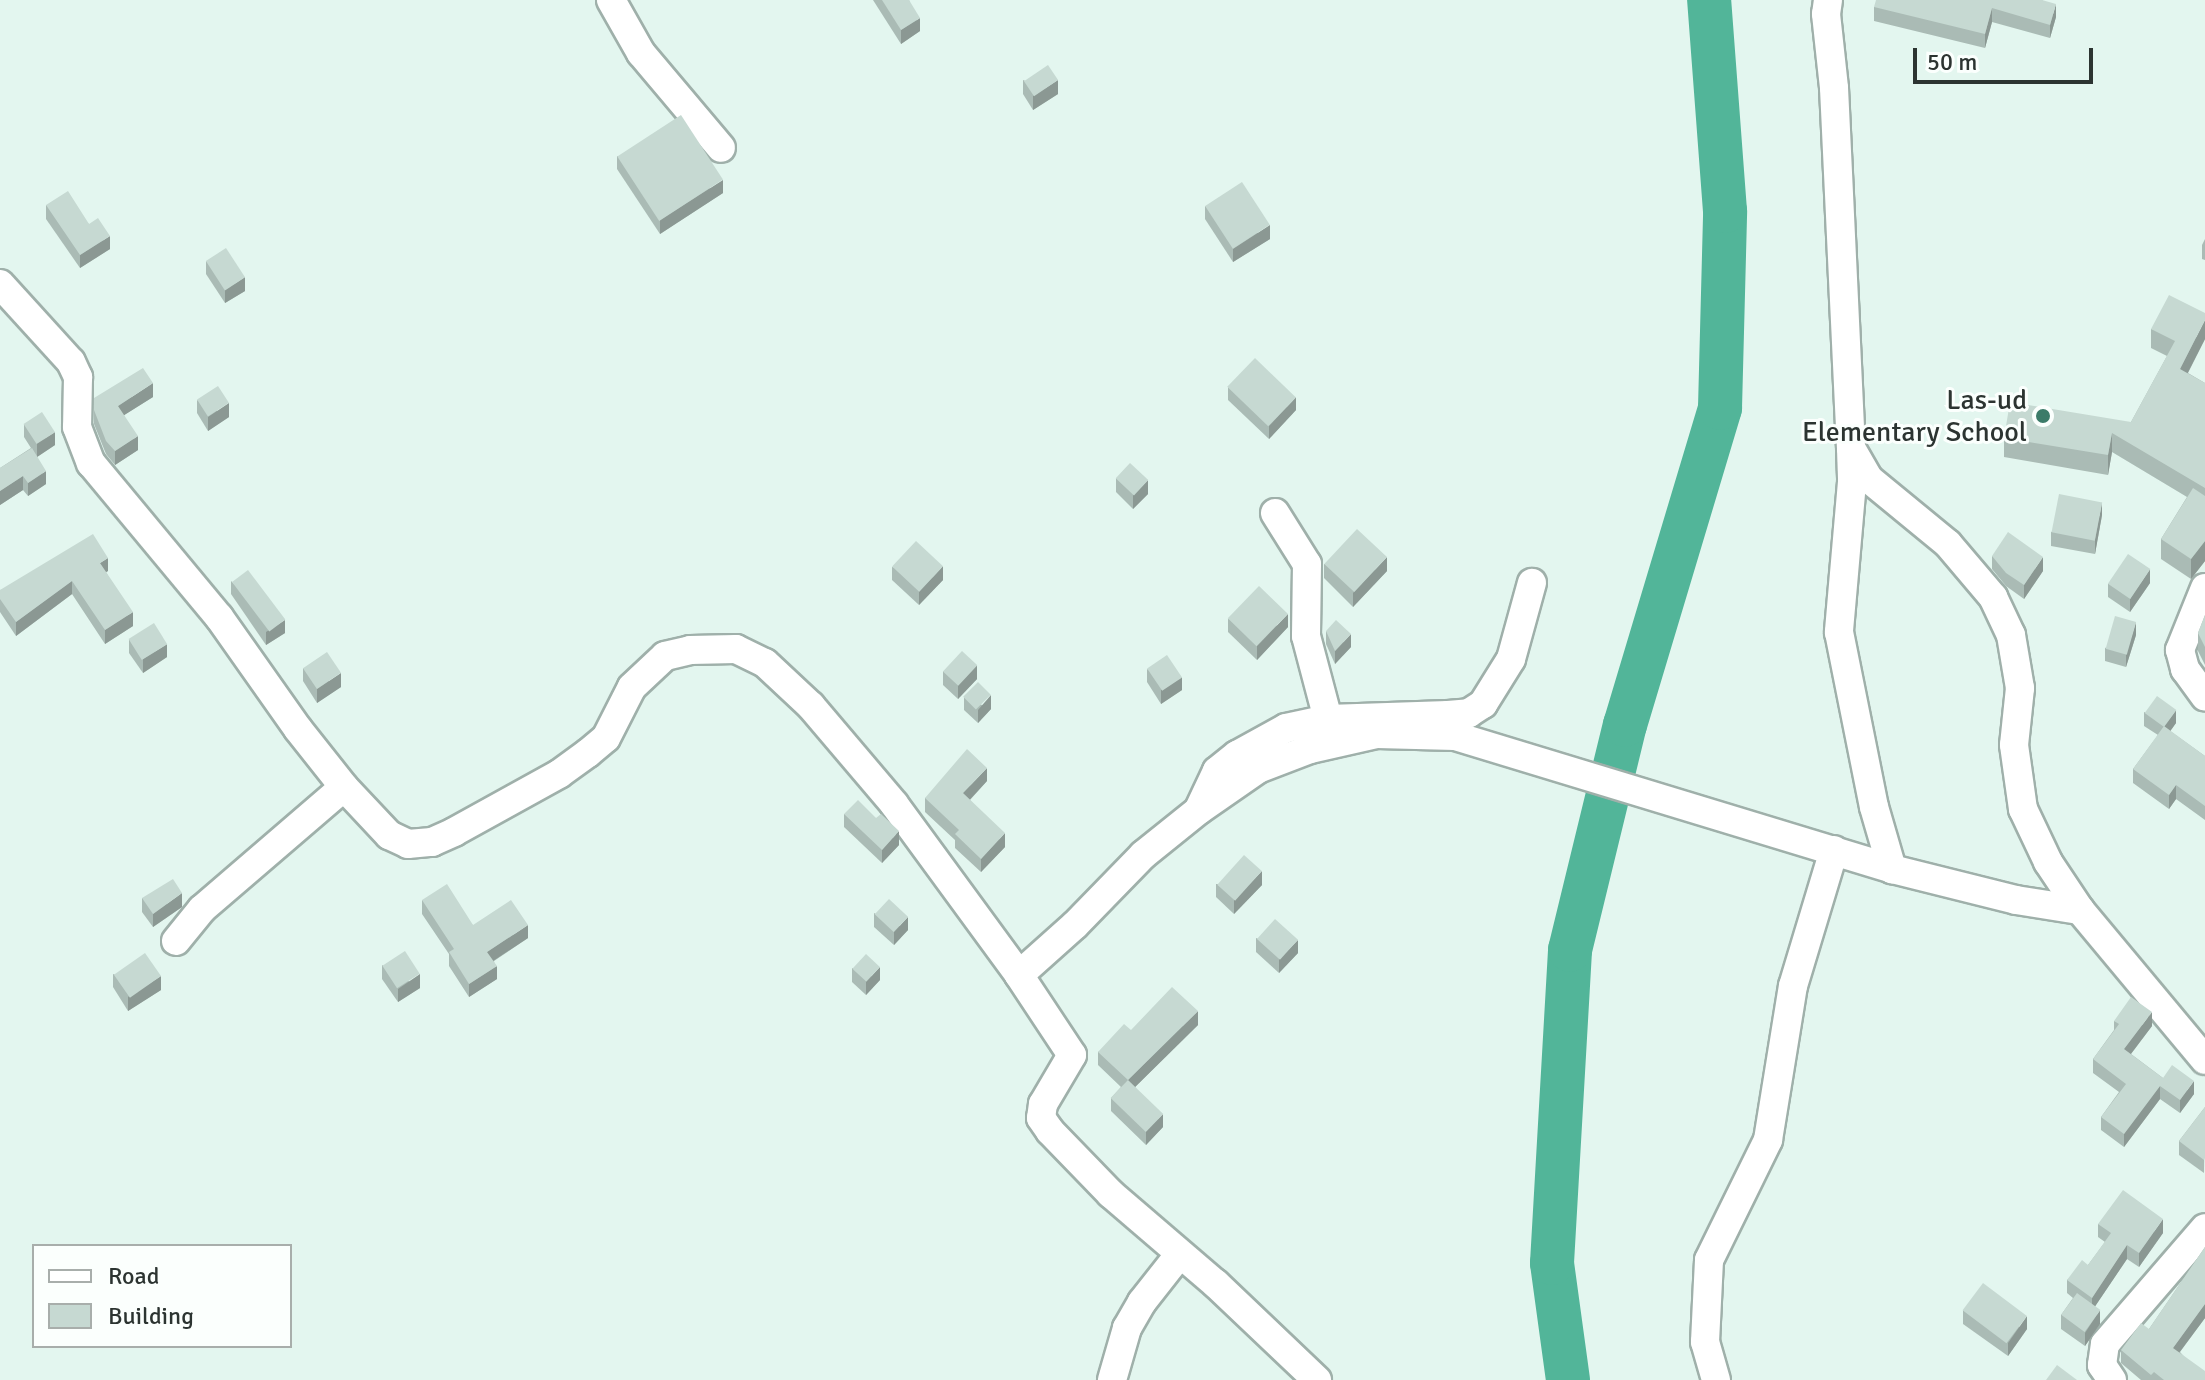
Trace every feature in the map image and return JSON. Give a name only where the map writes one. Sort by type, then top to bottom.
[{"type":"street","points":[[611,0],[641,53],[721,148]]},
{"type":"street","points":[[1828,0],[1826,14],[1834,88],[1852,482],[1839,632],[1874,807],[1892,869]]},
{"type":"street","points":[[0,284],[71,362],[78,377],[77,427],[91,463],[219,617],[298,729],[344,787],[389,835],[408,844],[432,842],[559,774],[606,738],[632,687],[665,656],[690,650],[736,649],[765,663],[811,706],[894,804],[1019,975],[1072,1055],[1067,1068],[1049,1090],[1041,1118],[1101,1184],[1179,1255],[1215,1283],[1317,1380]]},
{"type":"street","points":[[1851,448],[1869,479],[1948,544],[1993,597],[2011,635],[2020,688],[2014,745],[2023,809],[2048,862],[2080,910],[2205,1060]]},
{"type":"street","points":[[1275,513],[1307,564],[1306,636],[1328,719]]},
{"type":"street","points":[[1199,810],[1217,771],[1237,755],[1286,728],[1328,719],[1469,713],[1483,704],[1511,659],[1532,583]]},
{"type":"street","points":[[2205,588],[2180,650],[2185,669],[2205,697]]},
{"type":"street","points":[[1019,975],[1075,925],[1143,855],[1199,810],[1258,769],[1310,749],[1377,734],[1413,732],[1455,736],[1892,869],[2016,900],[2080,910]]},
{"type":"street","points":[[176,941],[202,909],[344,787]]},
{"type":"street","points":[[1716,1380],[1705,1342],[1709,1260],[1768,1140],[1793,986],[1825,848]]},
{"type":"street","points":[[2107,1372],[2101,1353],[2113,1331],[2205,1228]]},
{"type":"street","points":[[1112,1380],[1127,1328],[1142,1302],[1179,1255]]},
{"type":"building","points":[[882,0],[909,0],[920,18],[901,30]]},
{"type":"building","points":[[1876,0],[2042,0],[2056,4],[2050,25],[1992,8],[1985,34],[1874,7]]},
{"type":"building","points":[[1048,65],[1058,80],[1034,96],[1024,81]]},
{"type":"building","points":[[681,115],[723,180],[659,221],[617,156]]},
{"type":"building","points":[[1242,182],[1270,225],[1233,249],[1205,206]]},
{"type":"building","points":[[68,191],[89,224],[98,218],[110,236],[80,255],[46,205]]},
{"type":"building","points":[[226,248],[245,277],[225,290],[206,261]]},
{"type":"building","points":[[2169,295],[2205,313],[2205,320],[2180,369],[2205,383],[2205,488],[2112,433],[2108,455],[2004,438],[2010,402],[2131,422],[2175,341],[2151,329]]},
{"type":"building","points":[[1255,358],[1296,398],[1268,426],[1227,387]]},
{"type":"building","points":[[143,368],[153,383],[118,406],[138,436],[115,451],[106,441],[94,410],[94,398]]},
{"type":"building","points":[[218,386],[229,403],[208,416],[197,400]]},
{"type":"building","points":[[42,412],[55,432],[37,444],[24,424]]},
{"type":"building","points":[[32,448],[46,471],[28,483],[23,476],[0,491],[0,468]]},
{"type":"building","points":[[1130,463],[1148,480],[1134,495],[1116,478]]},
{"type":"building","points":[[2193,488],[2205,496],[2205,541],[2191,559],[2161,539]]},
{"type":"building","points":[[2059,494],[2102,502],[2095,541],[2052,532]]},
{"type":"building","points":[[1357,529],[1387,557],[1354,592],[1324,564]]},
{"type":"building","points":[[2008,532],[2043,557],[2024,585],[2006,573],[1992,556]]},
{"type":"building","points":[[93,534],[108,558],[100,563],[133,612],[105,630],[72,581],[16,622],[0,599],[0,590]]},
{"type":"building","points":[[916,541],[943,566],[919,592],[892,567]]},
{"type":"building","points":[[2128,554],[2150,569],[2130,599],[2108,584]]},
{"type":"building","points":[[248,570],[285,620],[269,632],[232,582]]},
{"type":"building","points":[[1259,586],[1288,614],[1257,646],[1228,618]]},
{"type":"building","points":[[2205,615],[2205,647],[2198,633]]},
{"type":"building","points":[[2115,616],[2136,622],[2127,655],[2106,649]]},
{"type":"building","points":[[1336,620],[1351,634],[1335,651],[1326,631]]},
{"type":"building","points":[[154,623],[167,644],[142,660],[129,639]]},
{"type":"building","points":[[962,651],[977,665],[958,686],[943,671]]},
{"type":"building","points":[[327,652],[341,673],[317,689],[303,668]]},
{"type":"building","points":[[1167,655],[1182,677],[1162,691],[1147,668]]},
{"type":"building","points":[[978,682],[991,695],[976,710],[963,697]]},
{"type":"building","points":[[2157,696],[2176,710],[2164,727],[2145,713]]},
{"type":"building","points":[[2164,726],[2205,756],[2205,806],[2176,785],[2169,795],[2133,769]]},
{"type":"building","points":[[967,749],[987,768],[963,793],[1005,833],[981,859],[955,834],[959,830],[925,798]]},
{"type":"building","points":[[858,800],[876,818],[881,814],[899,831],[882,850],[844,814]]},
{"type":"building","points":[[1244,855],[1262,871],[1235,901],[1217,885]]},
{"type":"building","points":[[173,879],[182,893],[153,914],[142,898]]},
{"type":"building","points":[[447,884],[473,925],[511,900],[528,925],[487,952],[497,966],[469,984],[449,952],[454,949],[422,900]]},
{"type":"building","points":[[889,899],[908,917],[894,932],[875,914]]},
{"type":"building","points":[[1275,919],[1298,940],[1280,960],[1257,939]]},
{"type":"building","points":[[405,951],[420,974],[397,988],[382,966]]},
{"type":"building","points":[[145,953],[161,976],[130,998],[114,975]]},
{"type":"building","points":[[866,954],[880,967],[866,982],[852,969]]},
{"type":"building","points":[[1172,987],[1198,1011],[1128,1080],[1098,1052],[1124,1024],[1131,1030]]},
{"type":"building","points":[[2131,997],[2152,1012],[2124,1049],[2163,1078],[2172,1065],[2194,1081],[2180,1100],[2160,1086],[2124,1134],[2101,1117],[2126,1084],[2093,1059],[2119,1024],[2114,1021]]},
{"type":"building","points":[[1128,1080],[1163,1114],[1146,1132],[1111,1098]]},
{"type":"building","points":[[2205,1107],[2205,1158],[2204,1160],[2179,1141]]},
{"type":"building","points":[[2123,1190],[2163,1219],[2139,1253],[2127,1245],[2092,1298],[2067,1280],[2082,1260],[2088,1265],[2111,1233],[2098,1224]]},
{"type":"building","points":[[2205,1247],[2205,1304],[2173,1348],[2205,1371],[2205,1380],[2164,1380],[2154,1372],[2151,1375],[2121,1350],[2141,1323],[2149,1329]]},
{"type":"building","points":[[1983,1283],[2027,1316],[2006,1343],[1963,1310]]},
{"type":"building","points":[[2077,1293],[2100,1310],[2085,1332],[2061,1315]]},
{"type":"building","points":[[2057,1365],[2077,1380],[2046,1380]]},
{"type":"waterway","points":[[1568,1380],[1552,1263],[1570,950],[1625,725],[1720,408],[1725,211],[1709,0]]},
{"type":"place","name":"Las-ud Elementary School","points":[[2043,416]]}]
